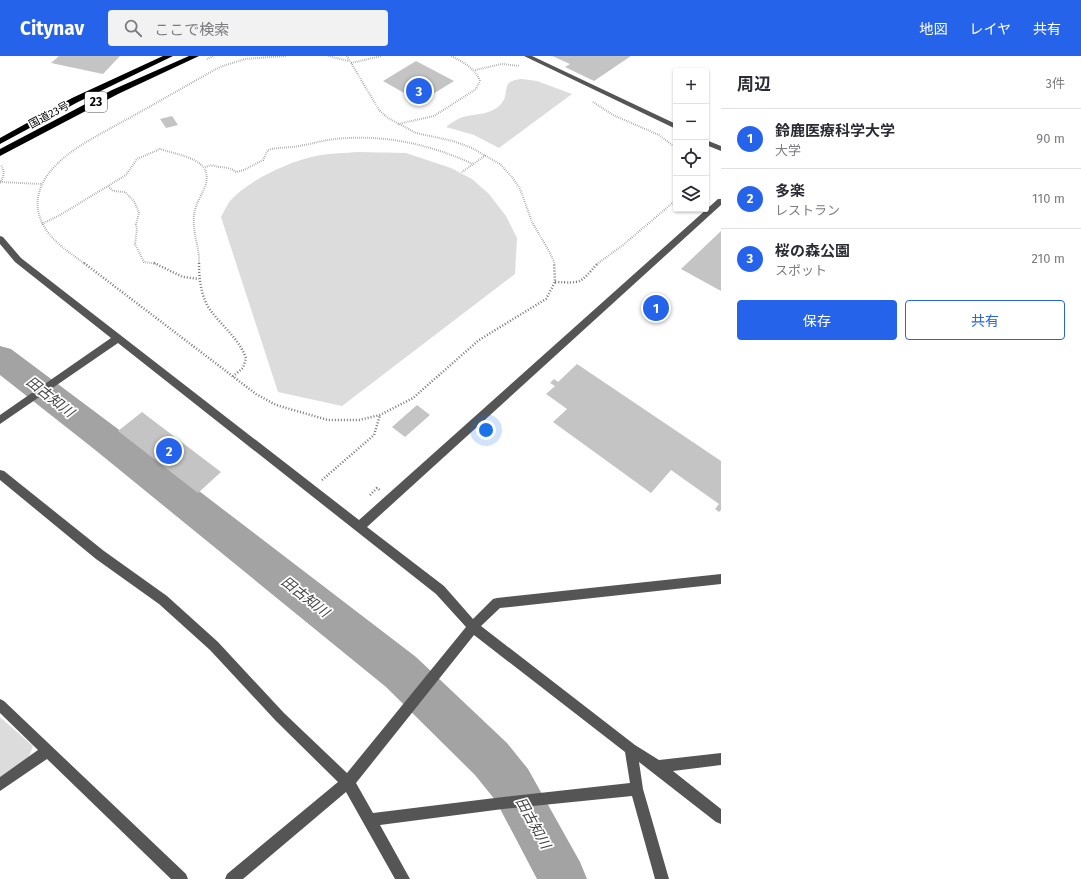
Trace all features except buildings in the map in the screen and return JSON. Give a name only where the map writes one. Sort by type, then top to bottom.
[{"type":"highway","name":"国道23号","points":[[0,141],[75,100],[169,56]]},
{"type":"highway","name":"国道23号","points":[[0,154],[115,92],[195,56]]},
{"type":"street","points":[[527,56],[673,126]]},
{"type":"street","points":[[709,143],[721,149]]},
{"type":"street","points":[[359,527],[721,201]]},
{"type":"street","points":[[0,238],[18,260],[440,590],[473,627],[631,749],[657,766],[721,817]]},
{"type":"street","points":[[0,420],[118,338]]},
{"type":"street","points":[[0,474],[100,555],[163,600],[214,646],[280,717],[348,782],[403,879]]},
{"type":"street","points":[[232,879],[348,782],[473,627],[497,603],[721,579]]},
{"type":"street","points":[[0,705],[181,879]]},
{"type":"street","points":[[631,749],[637,789],[662,879]]},
{"type":"street","points":[[0,785],[48,751]]},
{"type":"street","points":[[657,766],[721,759]]},
{"type":"street","points":[[370,820],[503,803],[637,789]]},
{"type":"path","points":[[286,56],[245,59],[220,67],[79,146],[58,162],[41,184],[36,205],[46,232],[56,242],[256,394],[276,405],[328,420],[359,420],[380,416],[412,398],[479,340],[546,298],[555,282],[554,265],[549,252],[532,222],[520,189],[512,177],[500,164],[486,155],[454,141],[416,133],[398,124],[379,110],[350,62],[348,56]]},
{"type":"path","points":[[328,56],[350,62],[382,56]]},
{"type":"path","points":[[398,124],[434,116],[476,89],[480,81],[475,70],[451,56]]},
{"type":"path","points":[[475,70],[502,64],[522,67]]},
{"type":"path","points":[[589,100],[613,115],[659,135],[673,146]]},
{"type":"path","points":[[42,224],[62,215],[82,201],[89,199],[101,188],[108,186],[124,177],[132,169],[134,162],[141,157],[152,154],[160,149],[204,167],[212,165],[216,167],[229,167],[236,172],[244,170],[263,160],[268,150],[273,148],[298,146],[335,139],[382,137],[444,150],[473,164]]},
{"type":"path","points":[[462,172],[486,155]]},
{"type":"path","points":[[204,167],[207,175],[206,181],[194,209],[193,220],[199,255],[199,279],[210,309],[230,332],[245,356],[246,363],[243,369],[232,377]]},
{"type":"path","points":[[0,182],[41,184]]},
{"type":"path","points":[[108,186],[113,191],[125,192],[134,201],[139,213],[136,224],[138,228],[135,241],[139,255],[144,262],[160,264],[174,274],[190,280],[199,279]]},
{"type":"path","points":[[555,282],[577,283],[583,280],[600,261],[623,245],[673,203]]},
{"type":"path","points":[[312,490],[374,434],[380,416]]},
{"type":"shaded area","points":[[522,79],[537,81],[572,94],[499,148],[474,135],[446,127],[463,117],[486,113],[495,109],[505,97],[507,85],[514,80]]},
{"type":"shaded area","points":[[359,152],[406,153],[451,168],[472,179],[489,194],[506,216],[517,238],[515,274],[342,406],[278,392],[221,217],[229,203],[247,186],[282,167],[316,156]]},
{"type":"shaded area","points":[[0,717],[33,746],[29,757],[0,777]]},
{"type":"waterway","name":"田古知川","points":[[0,358],[106,439],[401,672],[491,759],[512,785],[563,879]]},
{"type":"place","name":"桜の森公園","points":[[419,91]]},
{"type":"place","name":"鈴鹿医療科学大学","points":[[656,308]]},
{"type":"place","name":"多楽","points":[[169,451]]}]
